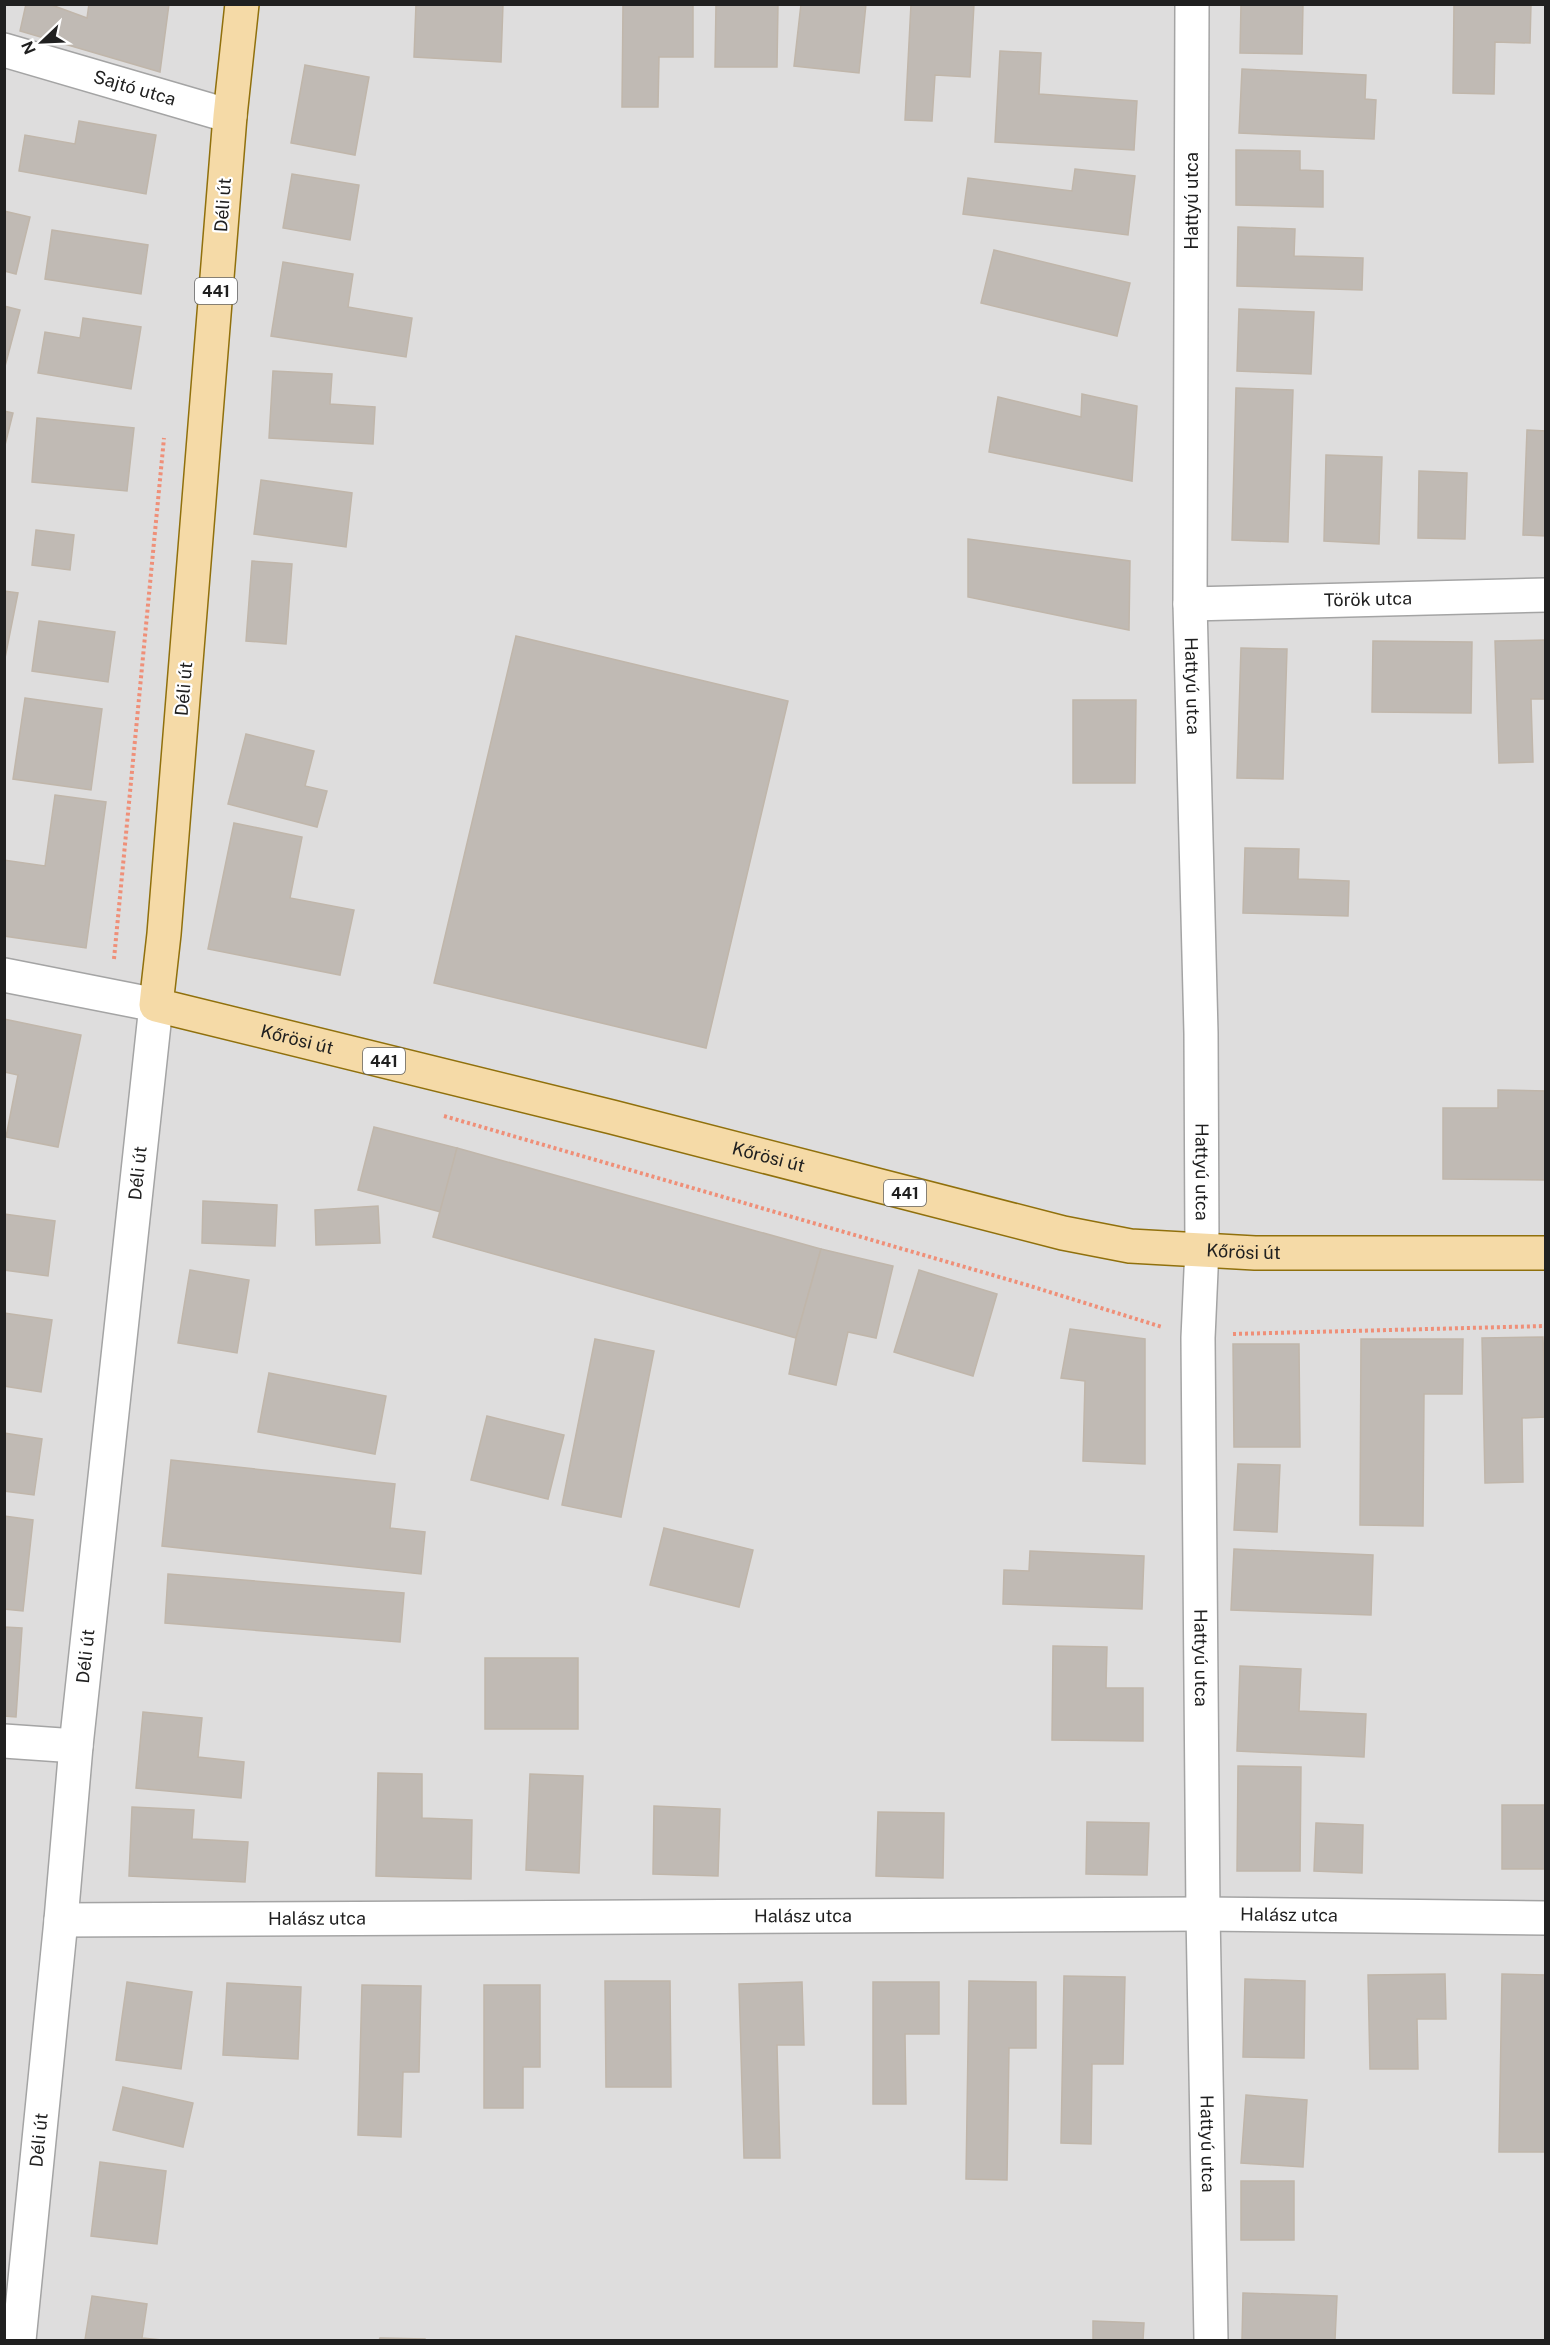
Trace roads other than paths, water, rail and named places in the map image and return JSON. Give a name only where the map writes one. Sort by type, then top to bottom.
[{"type":"main road","name":"Déli út","points":[[156,1005],[165,922],[230,116],[242,4]]},
{"type":"main road","name":"Kőrösi út","points":[[156,1005],[612,1117],[1063,1233],[1130,1246],[1255,1252],[1545,1252]]},
{"type":"street","name":"Hattyú utca","points":[[1192,4],[1190,604],[1201,1033],[1202,1248],[1198,1338],[1203,1914],[1211,2340]]},
{"type":"street","name":"Sajtó utca","points":[[4,51],[230,116]]},
{"type":"street","name":"Török utca","points":[[1190,604],[1545,595]]},
{"type":"street","name":"Kőrösi út","points":[[4,975],[156,1005]]},
{"type":"street","name":"Déli út","points":[[19,2340],[76,1746],[156,1005]]},
{"type":"street","points":[[4,1741],[76,1746]]},
{"type":"street","name":"Halász utca","points":[[61,1920],[1203,1914],[1545,1918]]}]
